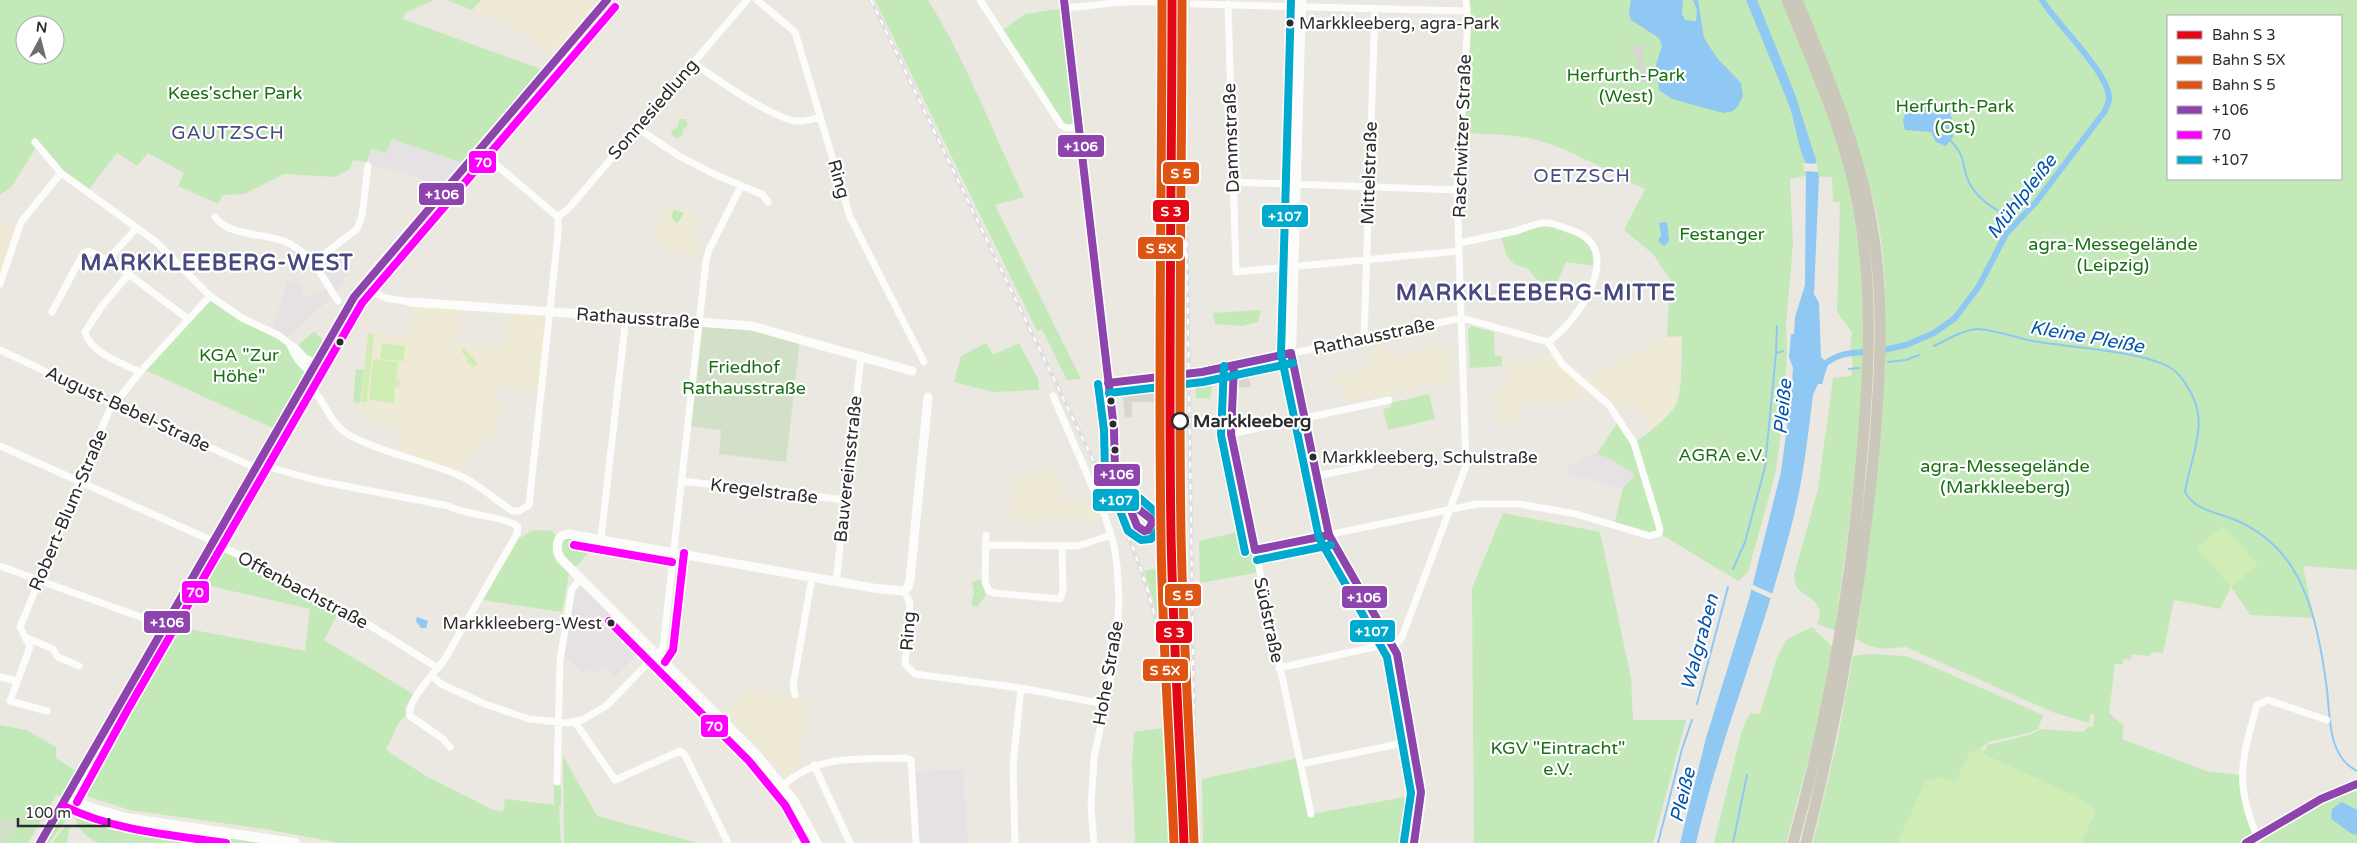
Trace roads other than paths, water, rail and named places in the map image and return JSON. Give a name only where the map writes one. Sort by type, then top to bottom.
[{"type":"highway","points":[[1787,0],[1862,198]]},
{"type":"highway","points":[[1798,0],[1844,118],[1877,258],[1874,361],[1845,635],[1831,739],[1806,843]]},
{"type":"highway","points":[[1793,843],[1842,651]]},
{"type":"main road","points":[[40,843],[304,383],[362,286],[607,0]]},
{"type":"main road","points":[[1301,3],[1291,354],[1330,535],[1393,645],[1402,675],[1421,799],[1414,843]]},
{"type":"main road","points":[[2246,843],[2320,798],[2357,784]]},
{"type":"main road","points":[[68,797],[88,807],[125,818],[295,843]]},
{"type":"street","name":"Sonnesiedlung","points":[[558,217],[569,208],[747,0]]},
{"type":"street","name":"Ring","points":[[757,0],[766,3],[795,32],[850,217],[924,362]]},
{"type":"street","points":[[980,0],[1061,125],[1066,128],[1078,127]]},
{"type":"street","name":"Raschwitzer Straße","points":[[1393,645],[1402,637],[1466,466],[1457,190],[1467,11],[1466,0]]},
{"type":"street","points":[[1128,501],[1114,463],[1114,429],[1064,4],[1124,1],[1154,2]]},
{"type":"street","points":[[1193,4],[1301,3],[1467,11]]},
{"type":"street","name":"Dammstraße","points":[[1228,4],[1236,272],[1293,267]]},
{"type":"street","name":"Mittelstraße","points":[[1364,338],[1374,8]]},
{"type":"street","points":[[693,63],[745,97],[791,120],[803,121],[820,117]]},
{"type":"street","points":[[637,128],[679,156],[763,195],[768,202]]},
{"type":"street","points":[[35,142],[61,173],[155,241],[210,296],[242,318],[278,335],[297,349],[313,368]]},
{"type":"street","points":[[304,383],[316,391],[332,421],[350,436],[376,447],[462,476],[512,511],[520,511],[529,505],[558,217],[479,150]]},
{"type":"street","points":[[314,262],[357,229],[362,216],[368,166]]},
{"type":"street","points":[[0,284],[22,222],[61,173]]},
{"type":"street","points":[[1233,182],[1457,190]]},
{"type":"street","points":[[432,677],[440,684],[485,704],[528,719],[558,723],[575,722],[593,715],[606,706],[664,648],[699,322],[709,250],[741,186]]},
{"type":"street","points":[[215,217],[222,226],[241,232],[262,234],[279,239],[299,250],[314,262],[338,301]]},
{"type":"street","points":[[1459,243],[1546,222],[1579,233],[1591,242],[1596,249],[1598,263],[1596,276],[1579,310],[1570,323],[1548,342]]},
{"type":"street","points":[[52,312],[82,254],[88,251],[105,259],[110,258],[136,228]]},
{"type":"street","points":[[1293,267],[1459,251]]},
{"type":"street","points":[[110,258],[128,275],[188,319]]},
{"type":"street","points":[[128,275],[102,306],[85,332],[90,343],[97,349],[140,372]]},
{"type":"street","name":"Rathausstraße","points":[[362,286],[385,298],[411,302],[699,322],[767,329],[912,371]]},
{"type":"street","name":"Robert-Blum-Straße","points":[[47,711],[10,700],[30,647],[20,627],[38,580],[114,404],[140,372],[210,296]]},
{"type":"street","points":[[601,539],[626,317]]},
{"type":"street","points":[[1255,550],[1450,508],[1477,504],[1519,504],[1576,514],[1650,536],[1659,533],[1660,529],[1648,484],[1634,443],[1601,396],[1563,365],[1548,342],[1462,318]]},
{"type":"street","name":"Rathausstraße","points":[[1108,383],[1194,373],[1234,366],[1462,318]]},
{"type":"street","name":"August-Bebel-Straße","points":[[0,350],[114,404],[257,466],[319,481],[449,506],[459,512],[510,522],[516,525],[518,530],[448,654],[438,668]]},
{"type":"street","name":"Bauvereinsstraße","points":[[836,582],[861,356]]},
{"type":"street","name":"Südstraße","points":[[1234,366],[1231,434],[1311,814]]},
{"type":"street","name":"Hohe Straße","points":[[1053,396],[1111,534],[1117,565],[1119,616],[1114,661],[1097,735],[1092,776],[1091,807],[1094,843]]},
{"type":"street","name":"Ring","points":[[928,397],[910,580],[909,586],[904,591],[910,603],[905,664],[915,674],[1022,688],[1104,704]]},
{"type":"street","points":[[1231,434],[1389,400]]},
{"type":"street","name":"Offenbachstraße","points":[[0,446],[213,542],[342,608],[438,668]]},
{"type":"street","points":[[1317,476],[1370,465]]},
{"type":"street","name":"Kregelstraße","points":[[682,481],[845,500]]},
{"type":"street","points":[[795,843],[815,839],[783,785],[756,754],[581,579],[558,553],[560,538],[568,534],[601,539],[836,582],[904,591]]},
{"type":"street","points":[[985,545],[1078,546],[1111,534]]},
{"type":"street","points":[[986,535],[985,582],[989,591],[1055,600],[1060,599],[1062,595],[1062,547]]},
{"type":"street","points":[[0,566],[165,626]]},
{"type":"street","points":[[795,695],[793,686],[812,577]]},
{"type":"street","points":[[557,782],[560,660],[572,589],[581,579]]},
{"type":"street","points":[[25,637],[53,649],[58,657],[79,666]]},
{"type":"street","points":[[1279,668],[1393,645]]},
{"type":"street","points":[[438,668],[426,682],[408,712],[410,716],[442,738],[450,747]]},
{"type":"street","points":[[0,677],[16,681]]},
{"type":"street","points":[[1015,843],[1013,765],[1022,688]]},
{"type":"street","points":[[2257,836],[2248,816],[2241,775],[2246,741],[2257,705],[2268,700],[2327,720]]},
{"type":"street","points":[[575,722],[616,780],[680,751],[685,755],[728,843]]},
{"type":"street","points":[[1301,764],[1413,741]]},
{"type":"street","points":[[783,785],[814,765],[830,762],[906,758],[911,760],[916,843]]},
{"type":"street","points":[[814,765],[850,843]]},
{"type":"water","points":[[1631,0],[1683,0],[1682,13],[1685,20],[1696,21],[1697,10],[1693,0],[1698,0],[1704,38],[1717,58],[1741,83],[1743,96],[1733,111],[1723,113],[1672,99],[1659,90],[1656,65],[1662,46],[1659,38],[1631,20],[1629,12]]},
{"type":"water","points":[[1746,0],[1757,0],[1795,94],[1816,160],[1815,166],[1819,176],[1814,294],[1819,303],[1821,357],[1828,364],[1822,384],[1818,384],[1813,395],[1801,482],[1784,553],[1719,759],[1696,843],[1680,843],[1706,738],[1749,599],[1781,472],[1791,397],[1793,368],[1789,357],[1791,334],[1794,334],[1795,317],[1805,285],[1806,163],[1791,111]]},
{"type":"water","points":[[1926,102],[1940,105],[1952,117],[1953,137],[1946,146],[1936,142],[1931,132],[1905,130],[1903,120],[1905,114],[1919,104]]},
{"type":"water","points":[[1667,222],[1669,241],[1664,246],[1658,241],[1661,235],[1659,223]]},
{"type":"water","points":[[417,617],[428,621],[426,628],[421,628],[416,621]]},
{"type":"water","points":[[2342,802],[2357,810],[2357,835],[2352,834],[2331,819],[2332,809]]},
{"type":"waterway","name":"Mühlpleiße","points":[[1879,351],[1906,345],[1934,333],[1955,318],[1979,286],[2006,234],[2036,202],[2105,111],[2109,100],[2107,89],[2101,77],[2042,0]]},
{"type":"waterway","points":[[1951,141],[1960,154],[1967,178],[1974,190],[1990,206],[2015,222]]},
{"type":"waterway","name":"Walgraben","points":[[1776,353],[1777,326]]},
{"type":"waterway","name":"Kleine Pleiße","points":[[1934,346],[1966,331],[1983,329],[2033,341],[2104,350],[2141,357],[2171,368],[2178,374],[2195,402],[2199,424],[2196,447],[2185,492],[2200,507],[2246,525],[2267,539],[2277,548],[2293,569],[2305,593],[2316,628],[2324,665],[2332,736],[2343,760],[2357,771]]},
{"type":"waterway","name":"Walgraben","points":[[1733,569],[1745,542],[1765,467],[1776,353],[1783,351]]},
{"type":"waterway","name":"Mühlpleiße","points":[[1821,367],[1838,356],[1869,352]]},
{"type":"waterway","name":"Kleine Pleiße","points":[[1888,362],[1906,360],[1919,355]]},
{"type":"waterway","name":"Kleine Pleiße","points":[[1849,369],[1859,368]]},
{"type":"waterway","name":"Walgraben","points":[[1697,704],[1728,587]]},
{"type":"waterway","name":"Walgraben","points":[[1658,843],[1682,749],[1692,720]]},
{"type":"waterway","points":[[1733,843],[1747,775]]},
{"type":"railway","points":[[871,0],[1107,489],[1138,562],[1156,619],[1165,664],[1173,741],[1178,843]]},
{"type":"railway","points":[[1183,0],[1196,843]]},
{"type":"place","name":"Markkleeberg, agra-Park","points":[[1290,23]]},
{"type":"place","name":"Markkleeberg","points":[[1180,421]]},
{"type":"place","name":"Markkleeberg, Schulstraße","points":[[1313,457]]},
{"type":"place","name":"Markkleeberg-West","points":[[611,623]]},
{"type":"district","name":"GAUTZSCH","points":[[228,132]]},
{"type":"district","name":"OETZSCH","points":[[1582,175]]},
{"type":"district","name":"MARKKLEEBERG-WEST","points":[[217,262]]},
{"type":"district","name":"MARKKLEEBERG-MITTE","points":[[1536,292]]},
{"type":"park label","name":"Herfurth-Park (West)","points":[[1626,85]]},
{"type":"park label","name":"Kees'scher Park","points":[[235,93]]},
{"type":"park label","name":"Herfurth-Park (Ost)","points":[[1955,116]]},
{"type":"park label","name":"Festanger","points":[[1722,234]]},
{"type":"park label","name":"agra-Messegelände (Leipzig)","points":[[2113,254]]},
{"type":"park label","name":"KGA \"Zur Höhe\"","points":[[239,365]]},
{"type":"park label","name":"Friedhof Rathausstraße","points":[[744,377]]},
{"type":"park label","name":"AGRA e.V.","points":[[1722,455]]},
{"type":"park label","name":"agra-Messegelände (Markkleeberg)","points":[[2005,476]]},
{"type":"park label","name":"KGV \"Eintracht\" e.V.","points":[[1558,758]]},
{"type":"water label","name":"Pleiße","points":[[1782,407]]},
{"type":"water label","name":"Pleiße","points":[[1682,795]]}]
